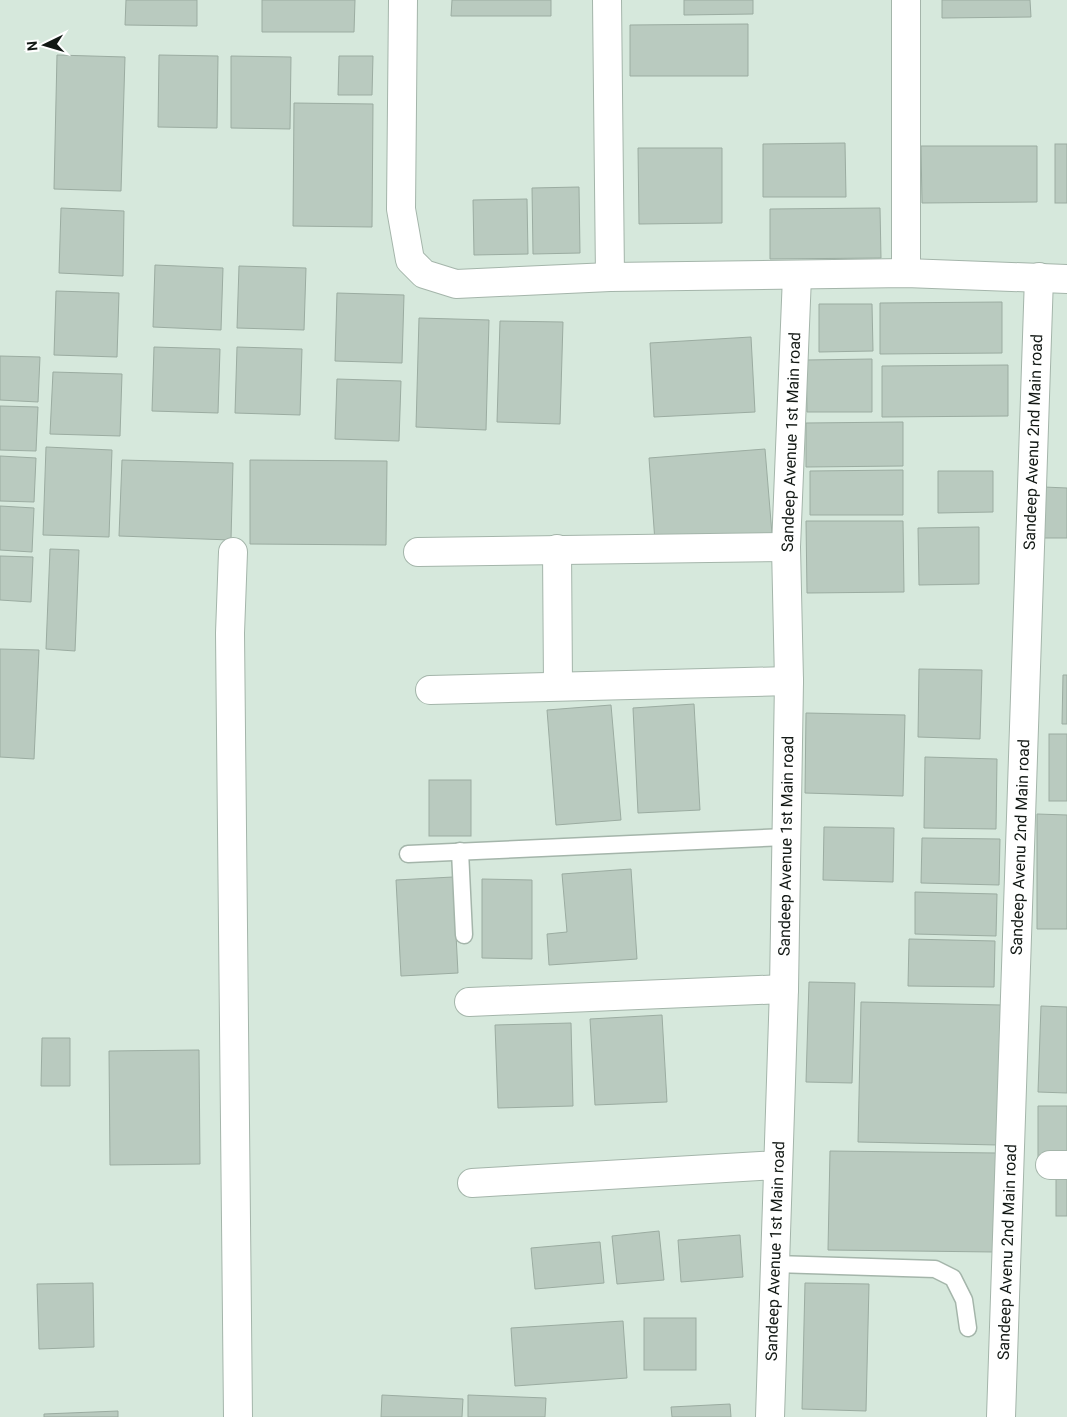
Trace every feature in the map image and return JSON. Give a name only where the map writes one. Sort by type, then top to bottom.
[{"type":"street","points":[[403,0],[401,209],[410,260],[424,274],[456,284],[610,277],[797,276],[906,273],[1067,279]]},
{"type":"street","points":[[607,0],[610,277]]},
{"type":"street","points":[[906,0],[906,273]]},
{"type":"street","name":"Sandeep Avenue 1st Main road","points":[[770,1417],[784,989],[788,681],[786,547],[797,276]]},
{"type":"street","name":"Sandeep Avenu 2nd Main road","points":[[1001,1417],[1039,277]]},
{"type":"street","points":[[418,552],[786,547]]},
{"type":"street","points":[[557,549],[558,686]]},
{"type":"street","points":[[233,552],[230,633],[238,1417]]},
{"type":"street","points":[[430,690],[788,681]]},
{"type":"street","points":[[469,1002],[784,989]]},
{"type":"street","points":[[472,1183],[778,1165]]},
{"type":"lane","points":[[408,854],[786,837]]},
{"type":"lane","points":[[460,852],[464,935]]},
{"type":"lane","points":[[775,1264],[935,1269],[953,1278],[964,1300],[968,1328]]},
{"type":"building","points":[[126,0],[197,0],[197,26],[125,25]]},
{"type":"building","points":[[262,0],[355,0],[354,32],[262,32]]},
{"type":"building","points":[[452,0],[551,0],[551,16],[451,16]]},
{"type":"building","points":[[684,0],[753,0],[753,14],[684,15]]},
{"type":"building","points":[[942,0],[1030,0],[1031,17],[942,18]]},
{"type":"building","points":[[748,24],[748,76],[630,76],[630,25]]},
{"type":"building","points":[[57,55],[125,57],[121,191],[54,189]]},
{"type":"building","points":[[159,55],[218,56],[217,128],[158,127]]},
{"type":"building","points":[[231,56],[291,57],[290,129],[231,128]]},
{"type":"building","points":[[339,56],[373,56],[372,95],[338,95]]},
{"type":"building","points":[[294,103],[373,104],[372,227],[293,226]]},
{"type":"building","points":[[845,143],[846,197],[763,197],[763,144]]},
{"type":"building","points":[[1055,144],[1067,144],[1067,203],[1055,203]]},
{"type":"building","points":[[921,146],[1037,146],[1037,202],[922,203]]},
{"type":"building","points":[[638,148],[722,148],[722,223],[639,224]]},
{"type":"building","points":[[579,187],[580,253],[533,254],[532,188]]},
{"type":"building","points":[[527,199],[528,254],[474,255],[473,200]]},
{"type":"building","points":[[61,208],[124,211],[123,276],[59,273]]},
{"type":"building","points":[[880,208],[881,258],[770,259],[770,209]]},
{"type":"building","points":[[155,265],[223,268],[221,330],[153,327]]},
{"type":"building","points":[[239,266],[306,268],[304,330],[237,328]]},
{"type":"building","points":[[56,291],[119,293],[117,357],[54,355]]},
{"type":"building","points":[[337,293],[404,295],[402,363],[335,361]]},
{"type":"building","points":[[1002,302],[1002,353],[880,354],[880,303]]},
{"type":"building","points":[[819,304],[872,304],[873,351],[819,352]]},
{"type":"building","points":[[419,318],[489,320],[486,430],[416,427]]},
{"type":"building","points":[[500,321],[563,322],[560,424],[497,422]]},
{"type":"building","points":[[751,337],[755,412],[654,417],[650,343]]},
{"type":"building","points":[[154,347],[220,349],[218,413],[152,411]]},
{"type":"building","points":[[237,347],[302,349],[300,415],[235,413]]},
{"type":"building","points":[[0,356],[40,357],[38,402],[0,400]]},
{"type":"building","points":[[872,359],[872,412],[807,412],[806,360]]},
{"type":"building","points":[[1008,365],[1008,416],[882,417],[882,366]]},
{"type":"building","points":[[53,372],[122,374],[120,436],[50,434]]},
{"type":"building","points":[[337,379],[401,381],[399,441],[335,439]]},
{"type":"building","points":[[0,406],[38,407],[36,451],[0,450]]},
{"type":"building","points":[[903,422],[903,466],[806,467],[806,423]]},
{"type":"building","points":[[46,447],[112,450],[109,537],[43,535]]},
{"type":"building","points":[[765,449],[772,534],[655,542],[649,458]]},
{"type":"building","points":[[0,456],[36,458],[34,502],[0,501]]},
{"type":"building","points":[[122,460],[233,463],[231,540],[119,536]]},
{"type":"building","points":[[250,460],[387,461],[386,545],[250,544]]},
{"type":"building","points":[[903,470],[903,515],[810,515],[810,471]]},
{"type":"building","points":[[938,471],[993,471],[993,512],[938,513]]},
{"type":"building","points":[[1044,487],[1067,488],[1067,538],[1044,538]]},
{"type":"building","points":[[0,506],[34,508],[32,552],[0,550]]},
{"type":"building","points":[[806,521],[903,521],[904,592],[807,593]]},
{"type":"building","points":[[979,527],[979,584],[919,585],[918,528]]},
{"type":"building","points":[[50,549],[79,550],[75,651],[46,649]]},
{"type":"building","points":[[0,556],[33,557],[31,602],[0,600]]},
{"type":"building","points":[[0,649],[39,650],[34,759],[0,757]]},
{"type":"building","points":[[919,669],[982,670],[980,739],[918,737]]},
{"type":"building","points":[[1063,675],[1067,675],[1067,724],[1062,724]]},
{"type":"building","points":[[694,704],[700,810],[638,813],[633,708]]},
{"type":"building","points":[[611,705],[621,820],[556,825],[547,710]]},
{"type":"building","points":[[806,713],[905,715],[903,796],[805,793]]},
{"type":"building","points":[[1049,734],[1067,734],[1067,801],[1049,801]]},
{"type":"building","points":[[925,757],[997,759],[996,829],[924,828]]},
{"type":"building","points":[[429,780],[471,780],[471,836],[429,836]]},
{"type":"building","points":[[1037,814],[1067,815],[1067,929],[1037,929]]},
{"type":"building","points":[[824,827],[894,828],[893,882],[823,880]]},
{"type":"building","points":[[922,838],[1000,839],[999,885],[921,883]]},
{"type":"building","points":[[631,869],[637,959],[549,965],[547,934],[567,932],[562,874]]},
{"type":"building","points":[[453,877],[458,973],[401,976],[396,880]]},
{"type":"building","points":[[482,879],[532,880],[532,959],[482,958]]},
{"type":"building","points":[[915,892],[997,894],[996,936],[915,934]]},
{"type":"building","points":[[909,939],[995,941],[994,987],[908,986]]},
{"type":"building","points":[[809,982],[855,983],[852,1083],[806,1082]]},
{"type":"building","points":[[861,1002],[1001,1005],[998,1145],[858,1142]]},
{"type":"building","points":[[1041,1006],[1067,1007],[1067,1093],[1038,1092]]},
{"type":"building","points":[[662,1015],[667,1102],[595,1105],[590,1019]]},
{"type":"building","points":[[571,1023],[573,1106],[498,1108],[495,1025]]},
{"type":"building","points":[[42,1038],[70,1038],[70,1086],[41,1086]]},
{"type":"building","points":[[199,1050],[200,1164],[110,1165],[109,1051]]},
{"type":"building","points":[[1038,1106],[1067,1106],[1067,1159],[1038,1160]]},
{"type":"building","points":[[830,1151],[996,1153],[994,1252],[828,1250]]},
{"type":"building","points":[[1056,1174],[1067,1174],[1067,1216],[1056,1216]]},
{"type":"building","points":[[659,1231],[664,1280],[617,1284],[612,1236]]},
{"type":"building","points":[[740,1235],[743,1277],[681,1282],[678,1240]]},
{"type":"building","points":[[600,1242],[604,1283],[535,1289],[531,1248]]},
{"type":"building","points":[[93,1283],[94,1347],[39,1349],[37,1284]]},
{"type":"building","points":[[805,1283],[869,1284],[866,1411],[802,1409]]},
{"type":"building","points":[[644,1318],[696,1318],[696,1370],[644,1370]]},
{"type":"building","points":[[623,1321],[627,1378],[515,1386],[511,1328]]},
{"type":"building","points":[[382,1395],[463,1399],[462,1417],[381,1417]]},
{"type":"building","points":[[468,1395],[546,1398],[545,1417],[468,1417]]},
{"type":"building","points":[[730,1404],[731,1417],[672,1417],[671,1407]]},
{"type":"building","points":[[118,1411],[118,1417],[44,1417],[44,1414]]}]
